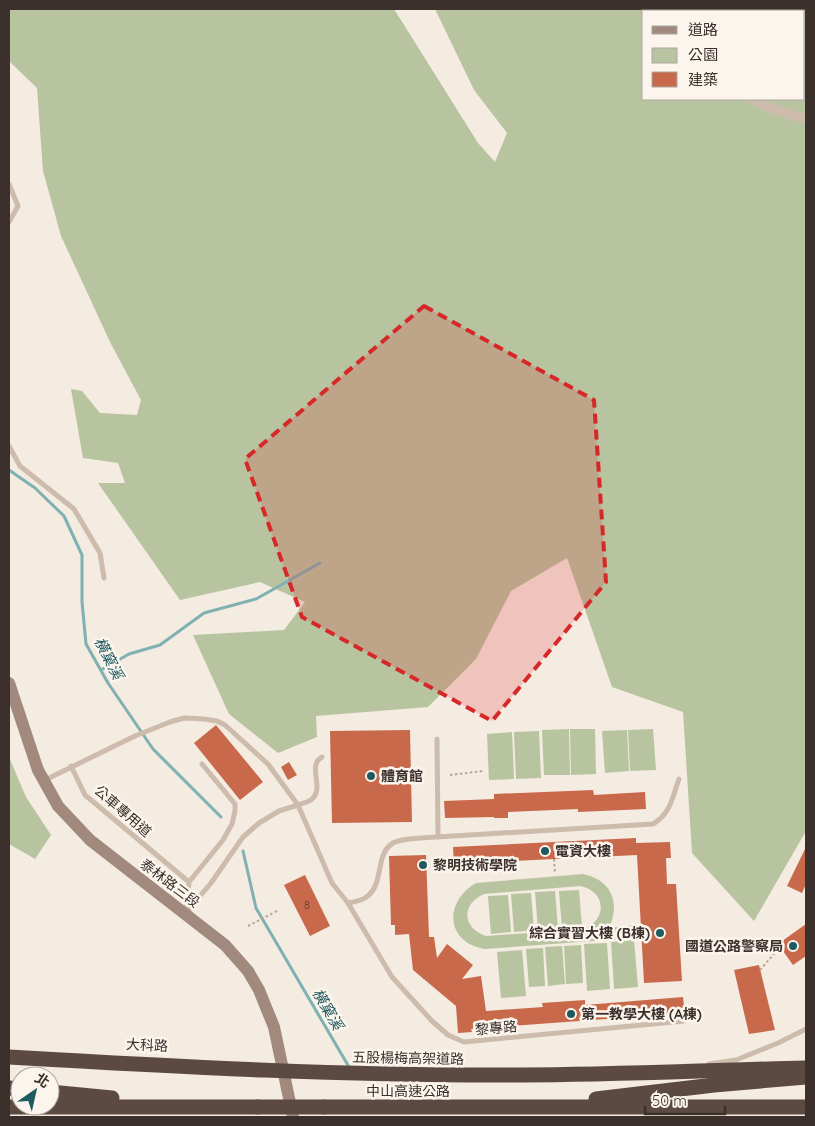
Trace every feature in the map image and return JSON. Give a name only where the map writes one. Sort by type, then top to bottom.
[{"type":"highway","name":"五股楊梅高架道路","points":[[9,1057],[379,1074],[522,1076],[806,1068]]},
{"type":"highway","points":[[523,1108],[714,1085],[806,1077]]},
{"type":"highway","points":[[60,1093],[193,1106]]},
{"type":"highway","name":"中山高速公路","points":[[9,1107],[806,1107]]},
{"type":"main road","name":"泰林路三段","points":[[9,683],[38,770],[58,806],[90,840],[225,945],[248,971],[267,1009],[278,1044],[293,1117]]},
{"type":"main road","name":"大科路","points":[[9,1052],[284,1068]]},
{"type":"street","points":[[754,100],[767,108],[806,119]]},
{"type":"lane","points":[[9,184],[18,206],[9,222]]},
{"type":"lane","points":[[9,446],[20,466],[74,509],[100,553],[104,578]]},
{"type":"lane","name":"黎專路","points":[[72,766],[135,736],[184,718],[217,721],[225,725],[268,764],[298,805],[332,883],[348,903],[392,977],[432,1021],[448,1035],[464,1042],[684,1021]]},
{"type":"lane","points":[[437,740],[438,837]]},
{"type":"lane","points":[[186,913],[211,883],[244,837],[259,823],[279,811],[311,801],[315,797],[315,763],[322,757]]},
{"type":"lane","points":[[186,913],[190,882],[222,840],[232,824],[235,811],[235,804],[202,764]]},
{"type":"lane","points":[[44,781],[72,766]]},
{"type":"lane","name":"公車專用道","points":[[72,766],[85,795],[190,882]]},
{"type":"lane","points":[[348,903],[362,900],[370,895],[376,886],[387,848],[394,843],[438,837],[653,824],[663,818],[669,809],[679,779]]},
{"type":"lane","points":[[284,1068],[499,1073],[668,1068],[736,1060],[778,1043],[806,1028]]},
{"type":"path","points":[[450,775],[482,772]]},
{"type":"path","points":[[554,859],[555,873]]},
{"type":"path","points":[[248,926],[277,911]]},
{"type":"path","points":[[760,970],[780,947]]},
{"type":"highlighted area","points":[[424,306],[594,400],[606,582],[492,721],[302,617],[245,459]]},
{"type":"green space","points":[[9,9],[394,9],[478,143],[495,162],[507,133],[474,90],[435,9],[806,9],[806,831],[754,921],[692,853],[683,712],[612,687],[567,558],[511,591],[476,659],[428,707],[316,716],[317,737],[278,753],[229,714],[193,635],[284,630],[305,602],[260,582],[180,600],[98,483],[125,483],[118,463],[83,458],[71,389],[82,391],[100,413],[137,415],[141,400],[111,344],[61,236],[43,171],[37,88],[9,61]]},
{"type":"green space","points":[[569,729],[570,775],[544,775],[542,730]]},
{"type":"green space","points":[[570,729],[595,729],[596,774],[571,775]]},
{"type":"green space","points":[[653,729],[656,770],[630,771],[628,730]]},
{"type":"green space","points":[[627,730],[629,771],[605,773],[602,731]]},
{"type":"green space","points":[[539,731],[541,778],[516,779],[514,732]]},
{"type":"green space","points":[[512,732],[514,779],[489,780],[487,734]]},
{"type":"green space","points":[[9,757],[26,797],[51,835],[35,859],[9,844]]},
{"type":"green space","points":[[583,874],[593,877],[601,881],[611,894],[614,909],[609,928],[633,925],[634,938],[485,949],[472,945],[462,939],[456,930],[454,911],[458,900],[465,891],[476,883]],"holes":[[[580,886],[595,893],[601,906],[597,919],[584,929],[486,936],[472,927],[467,916],[471,904],[476,898],[484,894]]]},
{"type":"green space","points":[[579,890],[582,927],[562,929],[559,891]]},
{"type":"green space","points":[[555,891],[558,929],[538,930],[535,892]]},
{"type":"green space","points":[[531,893],[534,930],[514,932],[511,894]]},
{"type":"green space","points":[[508,895],[511,932],[491,934],[488,896]]},
{"type":"green space","points":[[634,940],[638,987],[614,989],[611,942]]},
{"type":"green space","points":[[607,943],[610,989],[587,991],[584,944]]},
{"type":"green space","points":[[581,945],[583,983],[566,984],[564,946]]},
{"type":"green space","points":[[562,946],[565,984],[548,986],[545,947]]},
{"type":"green space","points":[[543,948],[545,986],[529,987],[526,949]]},
{"type":"green space","points":[[522,950],[526,996],[501,998],[497,952]]},
{"type":"building","points":[[216,725],[263,782],[240,800],[194,743]]},
{"type":"building","name":"體育館","points":[[410,730],[412,822],[332,823],[330,731]]},
{"type":"building","points":[[289,762],[297,775],[288,780],[281,767]]},
{"type":"building","points":[[593,790],[594,795],[645,792],[646,809],[578,812],[578,809],[508,812],[508,818],[445,818],[444,801],[494,799],[494,794]]},
{"type":"building","points":[[636,838],[636,843],[670,842],[671,858],[666,858],[667,884],[676,884],[682,981],[644,983],[637,855],[454,864],[453,847]]},
{"type":"building","points":[[806,847],[806,884],[802,893],[787,886]]},
{"type":"building","points":[[426,855],[429,937],[434,937],[437,958],[447,944],[473,965],[462,979],[481,976],[486,1011],[543,1007],[542,1003],[585,1000],[585,1005],[683,997],[685,1016],[660,1018],[660,1015],[471,1029],[472,1032],[458,1033],[456,1006],[413,970],[409,934],[395,935],[395,925],[391,925],[389,856]]},
{"type":"building","points":[[305,875],[330,926],[310,936],[284,885]]},
{"type":"building","name":"國道公路警察局","points":[[806,924],[806,956],[793,965],[778,944]]},
{"type":"building","points":[[759,965],[775,1030],[749,1034],[734,970]]},
{"type":"waterway","name":"橫窠溪","points":[[9,470],[35,488],[64,516],[82,555],[82,602],[86,644],[108,683],[153,749],[221,817]]},
{"type":"waterway","points":[[101,670],[129,654],[160,645],[204,613],[256,599],[320,563]]},
{"type":"waterway","name":"橫窠溪","points":[[243,851],[256,908],[349,1067]]},
{"type":"place","name":"體育館","points":[[371,776]]},
{"type":"place","name":"電資大樓","points":[[545,851]]},
{"type":"place","name":"黎明技術學院","points":[[423,865]]},
{"type":"place","name":"綜合實習大樓 (B棟)","points":[[660,933]]},
{"type":"place","name":"國道公路警察局","points":[[793,946]]},
{"type":"place","name":"第一教學大樓 (A棟)","points":[[571,1014]]}]
